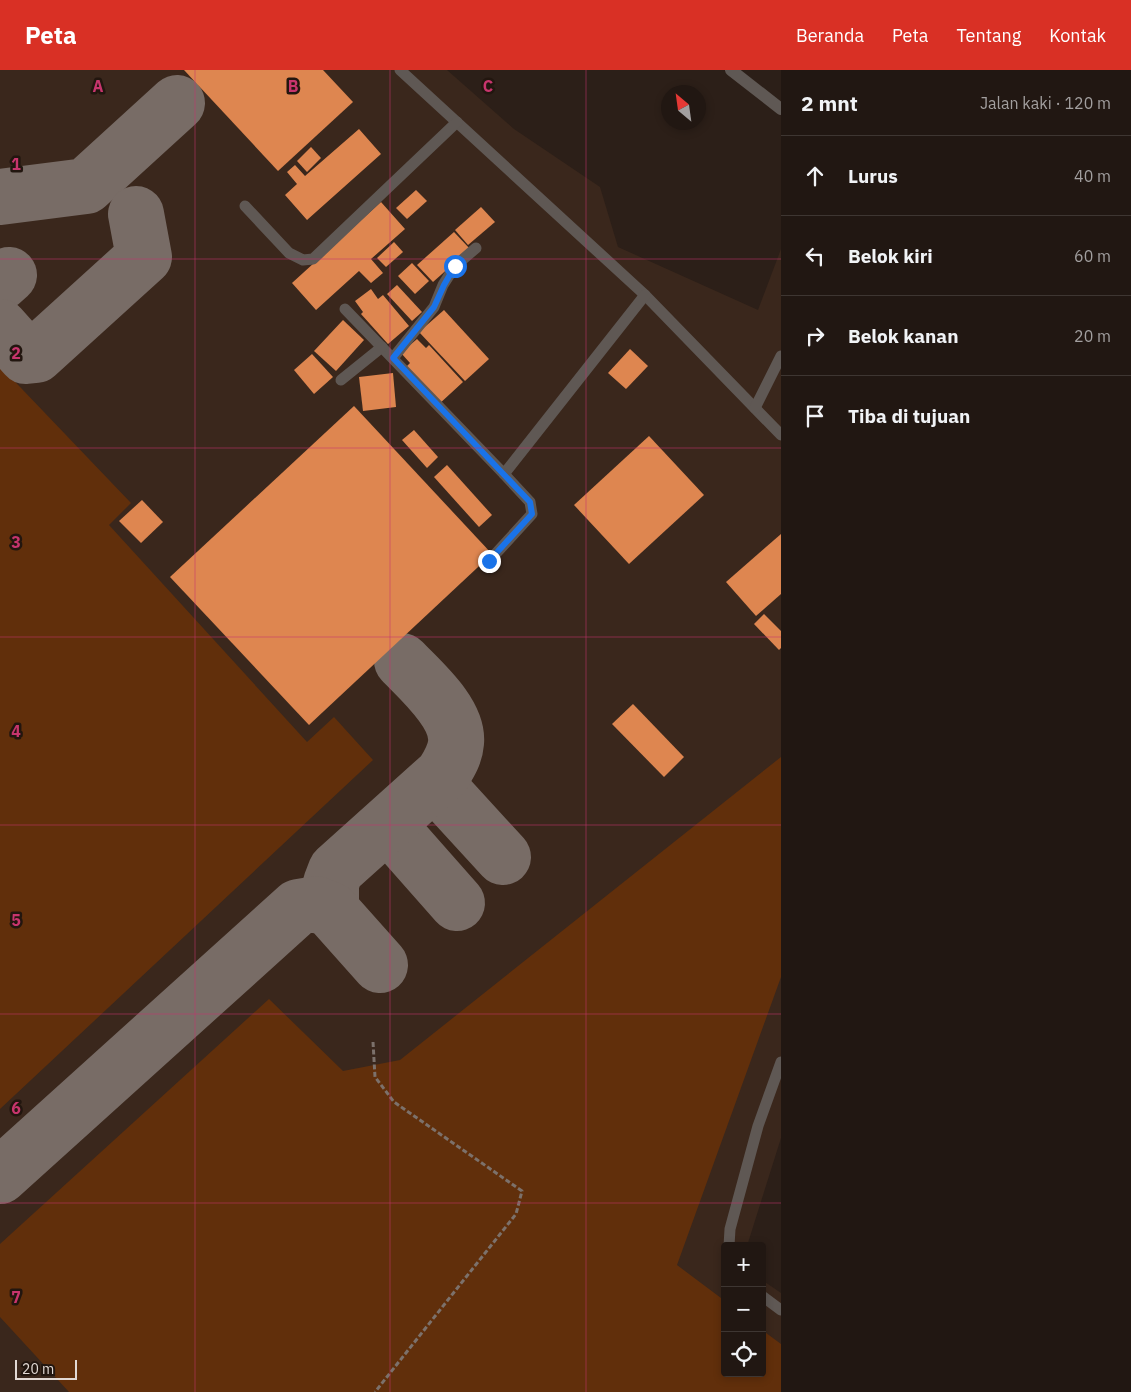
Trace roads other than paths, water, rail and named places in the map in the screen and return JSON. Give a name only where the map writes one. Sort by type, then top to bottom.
[{"type":"street","points":[[731,70],[781,109]]},
{"type":"lane","points":[[400,70],[645,295],[781,435]]},
{"type":"lane","points":[[245,206],[289,253],[303,260],[313,259],[457,122]]},
{"type":"lane","points":[[393,358],[434,307],[455,266],[476,248]]},
{"type":"lane","points":[[504,474],[645,295]]},
{"type":"lane","points":[[346,309],[530,502],[532,514],[489,561]]},
{"type":"lane","points":[[342,380],[382,347]]},
{"type":"lane","points":[[755,408],[781,356]]},
{"type":"lane","points":[[729,1242],[730,1229],[758,1126],[781,1062]]},
{"type":"lane","points":[[766,1299],[781,1310]]}]
